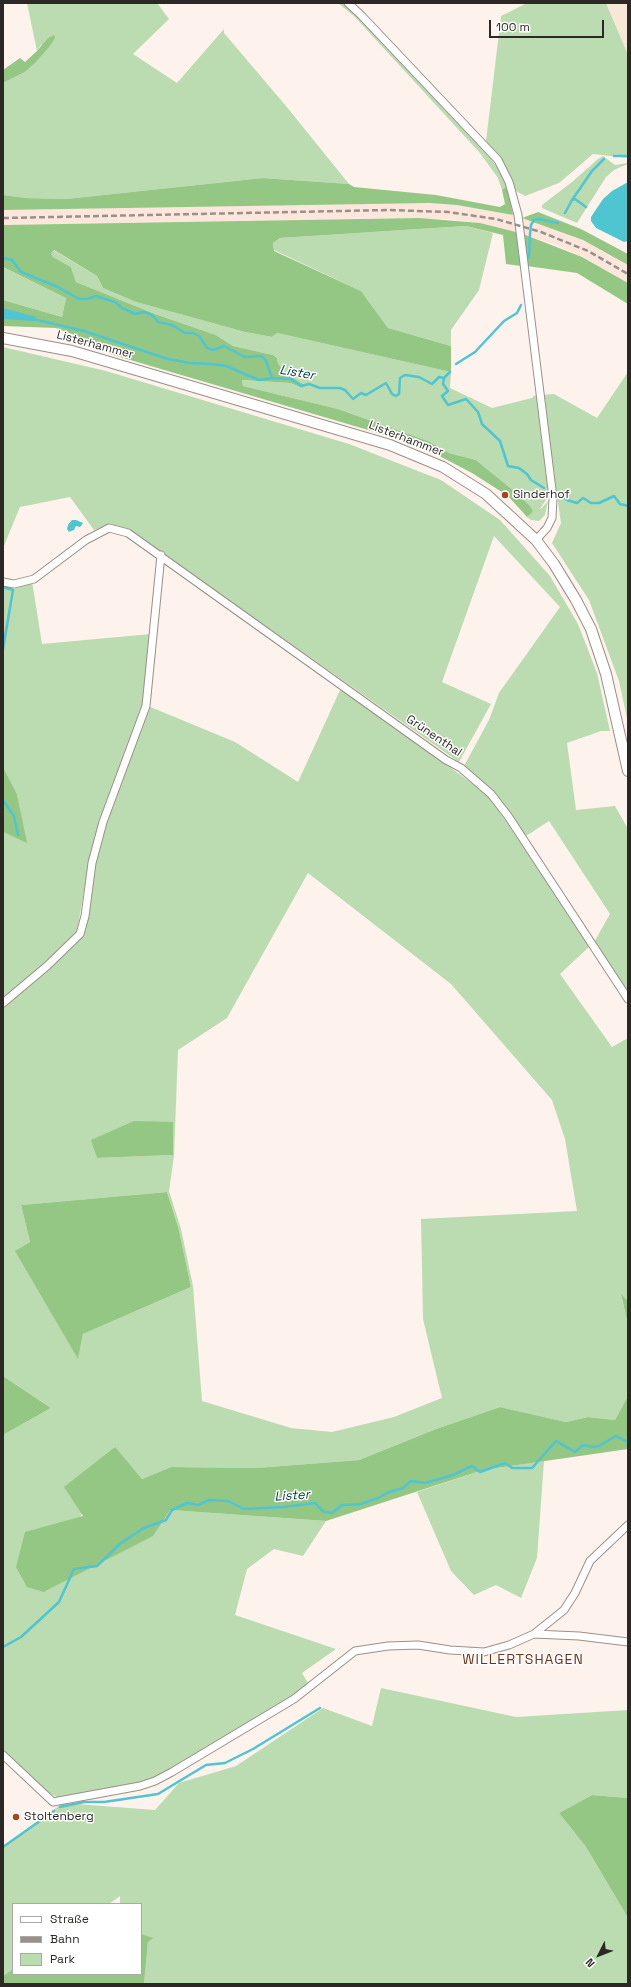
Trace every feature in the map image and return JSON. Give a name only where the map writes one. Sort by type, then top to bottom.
[{"type":"main road","name":"Listerhammer","points":[[3,338],[79,353],[390,445],[443,467],[470,483],[498,504],[536,540],[565,580],[590,629],[606,674],[628,771]]},
{"type":"street","points":[[348,3],[498,160],[509,182],[518,215],[553,498],[552,518],[536,540]]},
{"type":"street","name":"Grünenthal","points":[[3,582],[14,584],[34,579],[86,540],[109,528],[128,533],[161,555],[440,755],[461,768],[491,794],[508,816],[628,999]]},
{"type":"street","points":[[3,1003],[47,966],[80,934],[85,916],[92,863],[103,822],[146,706],[161,555]]},
{"type":"street","points":[[3,1755],[53,1802],[140,1786],[155,1781],[294,1699],[355,1651],[388,1646],[418,1645],[450,1650],[484,1652],[509,1645],[534,1634],[564,1610],[575,1593],[590,1561],[628,1525]]},
{"type":"street","points":[[534,1634],[578,1636],[628,1642]]},
{"type":"shaded area","points":[[606,3],[628,3],[628,55]]},
{"type":"shaded area","points":[[392,202],[457,205],[513,215],[553,228],[583,240],[628,265],[628,283],[582,257],[556,245],[516,232],[480,223],[447,219],[388,218],[3,225],[3,210]]},
{"type":"green space","points":[[27,3],[157,3],[169,19],[133,54],[177,83],[224,29],[224,33],[286,106],[349,184],[263,178],[66,199],[26,198],[3,195],[3,83],[25,72],[34,64],[42,43],[37,51]]},
{"type":"green space","points":[[338,3],[343,3],[357,15],[486,151],[502,175],[507,186],[502,190],[498,178],[480,153],[354,16]]},
{"type":"green space","points":[[527,3],[606,3],[628,55],[628,158],[593,154],[559,183],[525,196],[516,191],[507,172],[486,141],[501,16]]},
{"type":"green space","points":[[54,35],[55,38],[49,47],[34,64],[25,72],[3,83],[3,70],[20,58],[25,62],[48,38]]},
{"type":"green space","points":[[603,156],[615,165],[628,164],[614,170],[606,177],[577,223],[542,208],[542,205]]},
{"type":"green space","points":[[263,178],[349,184],[354,187],[436,195],[500,207],[505,204],[502,190],[507,186],[513,215],[457,205],[429,203],[3,210],[3,195],[26,198],[66,199]]},
{"type":"green space","points":[[538,212],[581,229],[628,254],[628,265],[583,240],[522,218]]},
{"type":"green space","points":[[419,218],[480,223],[516,232],[521,266],[506,264],[503,235],[466,226],[280,238],[273,243],[274,251],[361,291],[388,328],[451,346],[451,372],[277,333],[272,337],[245,332],[136,302],[103,288],[97,276],[54,250],[51,253],[53,257],[71,267],[76,282],[155,314],[216,335],[233,346],[273,355],[277,358],[278,363],[284,372],[303,384],[303,388],[290,383],[242,380],[243,386],[338,409],[428,441],[449,453],[476,460],[530,506],[533,512],[527,517],[508,496],[472,473],[426,449],[402,440],[110,354],[98,344],[56,328],[3,326],[3,300],[62,317],[66,298],[3,267],[3,225]]},
{"type":"green space","points":[[466,226],[493,233],[479,290],[451,330],[451,346],[388,328],[361,291],[274,250],[273,243],[280,238]]},
{"type":"green space","points":[[523,234],[582,257],[628,283],[628,304],[577,273],[527,266]]},
{"type":"green space","points":[[53,250],[97,276],[103,288],[136,302],[245,332],[272,337],[277,333],[451,372],[450,388],[492,408],[532,398],[535,395],[538,398],[550,493],[540,509],[548,501],[545,515],[539,521],[531,520],[527,517],[533,512],[514,491],[476,460],[449,453],[428,441],[338,409],[243,386],[242,380],[290,383],[303,388],[303,384],[284,372],[278,363],[277,358],[273,355],[233,346],[216,335],[155,314],[76,282],[71,267],[53,257],[51,253]]},
{"type":"green space","points":[[3,267],[66,298],[62,317],[3,300]]},
{"type":"green space","points":[[3,347],[106,371],[349,444],[441,480],[500,520],[550,576],[578,624],[597,673],[610,731],[601,731],[567,743],[576,810],[615,806],[628,829],[628,996],[593,944],[610,914],[549,821],[526,836],[495,792],[464,766],[489,720],[499,693],[560,607],[494,536],[442,682],[491,704],[459,762],[129,530],[110,525],[94,530],[70,497],[20,507],[3,548]]},
{"type":"green space","points":[[628,372],[628,723],[619,681],[589,600],[552,543],[561,523],[542,395],[554,394],[597,418]]},
{"type":"green space","points":[[32,581],[42,644],[151,634],[145,705],[89,862],[77,931],[68,944],[3,1000],[3,832],[26,842],[17,794],[3,767],[3,586],[14,589]]},
{"type":"green space","points":[[341,688],[488,795],[591,945],[560,974],[612,1047],[628,1038],[628,1301],[621,1295],[628,1325],[628,1396],[615,1420],[588,1417],[566,1422],[500,1407],[436,1429],[359,1460],[256,1468],[171,1467],[142,1479],[114,1447],[44,1592],[152,1536],[170,1510],[326,1521],[303,1556],[274,1549],[247,1569],[235,1615],[336,1649],[302,1673],[309,1685],[293,1698],[172,1770],[140,1785],[57,1797],[49,1793],[3,1751],[3,1435],[51,1408],[3,1376],[3,1005],[45,973],[71,948],[84,932],[95,863],[106,823],[148,706],[235,742],[298,782]],"holes":[[[308,873],[451,984],[552,1100],[565,1139],[577,1211],[421,1219],[423,1319],[442,1398],[394,1417],[332,1432],[291,1428],[202,1401],[193,1286],[181,1229],[169,1191],[174,1156],[178,1050],[227,1018]],[[173,1122],[172,1155],[97,1158],[92,1140]],[[167,1192],[179,1230],[191,1287],[83,1334],[78,1358],[16,1251],[30,1242],[21,1205]]]},
{"type":"green space","points":[[3,767],[17,794],[27,843],[3,832]]},
{"type":"green space","points":[[134,1121],[173,1122],[173,1155],[97,1158],[91,1140]]},
{"type":"green space","points":[[167,1192],[179,1230],[191,1287],[83,1334],[78,1359],[15,1251],[30,1242],[21,1205]]},
{"type":"green space","points":[[621,1294],[628,1301],[628,1325]]},
{"type":"green space","points":[[3,1376],[51,1408],[3,1435]]},
{"type":"green space","points":[[628,1396],[628,1449],[483,1470],[326,1521],[170,1510],[153,1536],[44,1592],[27,1587],[16,1567],[25,1532],[83,1516],[64,1487],[115,1447],[142,1479],[171,1467],[256,1468],[359,1460],[436,1429],[500,1407],[566,1422],[588,1417],[615,1420]]},
{"type":"green space","points":[[544,1461],[537,1558],[521,1598],[496,1585],[474,1595],[451,1571],[417,1492],[483,1470]]},
{"type":"green space","points":[[381,1688],[516,1717],[628,1710],[628,1798],[592,1795],[559,1813],[586,1847],[628,1918],[628,1984],[144,1984],[148,1942],[142,1935],[142,1903],[120,1903],[120,1896],[110,1903],[12,1903],[12,1970],[3,1976],[3,1846],[63,1803],[155,1810],[179,1783],[236,1766],[323,1708],[372,1726]]},
{"type":"green space","points":[[592,1795],[628,1798],[628,1918],[586,1847],[559,1813]]},
{"type":"green space","points":[[142,1934],[153,1938],[148,1942],[144,1984],[3,1984],[3,1976],[12,1970],[12,1975],[142,1975]]},
{"type":"water","points":[[628,182],[628,241],[624,242],[596,228],[591,221],[591,217],[603,199],[612,191]]},
{"type":"water","points":[[3,308],[36,317],[35,321],[3,319]]},
{"type":"water","points":[[72,520],[83,523],[80,527],[76,526],[74,530],[69,532],[67,529],[68,525]]},
{"type":"waterway","points":[[614,156],[628,156]]},
{"type":"waterway","points":[[565,213],[592,171],[604,159]]},
{"type":"waterway","points":[[572,200],[575,199],[586,207]]},
{"type":"waterway","points":[[529,258],[531,225],[534,220],[539,219],[558,223]]},
{"type":"waterway","name":"Lister","points":[[3,258],[12,260],[21,272],[58,287],[79,299],[87,299],[96,296],[115,302],[122,308],[135,314],[144,312],[152,315],[158,322],[172,325],[185,333],[193,333],[199,336],[207,348],[213,350],[224,346],[245,357],[262,356],[266,361],[272,378],[291,379],[301,386],[309,384],[320,388],[340,388],[345,390],[353,399],[361,393],[366,395],[386,383],[392,394],[396,396],[399,394],[400,378],[405,375],[419,377],[432,384],[439,377],[444,378],[443,384],[448,391],[442,396],[448,405],[466,399],[478,412],[482,424],[500,441],[508,466],[519,468],[527,474],[531,480],[544,488]]},
{"type":"waterway","points":[[456,364],[475,352],[504,321],[517,313],[521,305]]},
{"type":"waterway","points":[[33,319],[84,331],[168,359],[190,363],[226,366],[259,380],[272,378]]},
{"type":"waterway","points":[[444,378],[450,372]]},
{"type":"waterway","name":"Lister","points":[[560,494],[567,500],[577,503],[583,498],[591,503],[599,503],[614,496],[620,504],[628,506]]},
{"type":"waterway","points":[[3,587],[13,590],[3,649]]},
{"type":"waterway","points":[[3,800],[14,816],[18,835]]},
{"type":"waterway","name":"Lister","points":[[3,1647],[21,1637],[59,1602],[74,1569],[97,1566],[121,1543],[144,1528],[166,1520],[172,1510],[187,1503],[198,1505],[209,1500],[228,1501],[244,1509],[284,1507],[315,1503],[324,1512],[332,1513],[342,1505],[361,1504],[389,1492],[403,1488],[411,1481],[425,1483],[453,1475],[472,1466],[480,1472],[505,1463],[512,1468],[532,1468],[556,1441],[575,1452],[583,1445],[593,1447],[599,1446],[616,1436],[628,1442]]},
{"type":"waterway","points":[[60,1807],[84,1802],[104,1802],[158,1794],[206,1765],[225,1763],[253,1749],[320,1708]]},
{"type":"waterway","points":[[3,1847],[54,1811]]},
{"type":"railway","points":[[3,218],[389,210],[448,212],[496,219],[541,232],[588,251],[628,274]]},
{"type":"place","name":"Sinderhof","points":[[505,495]]},
{"type":"place","name":"Stoltenberg","points":[[16,1817]]},
{"type":"district","name":"WILLERTSHAGEN","points":[[523,1660]]}]
